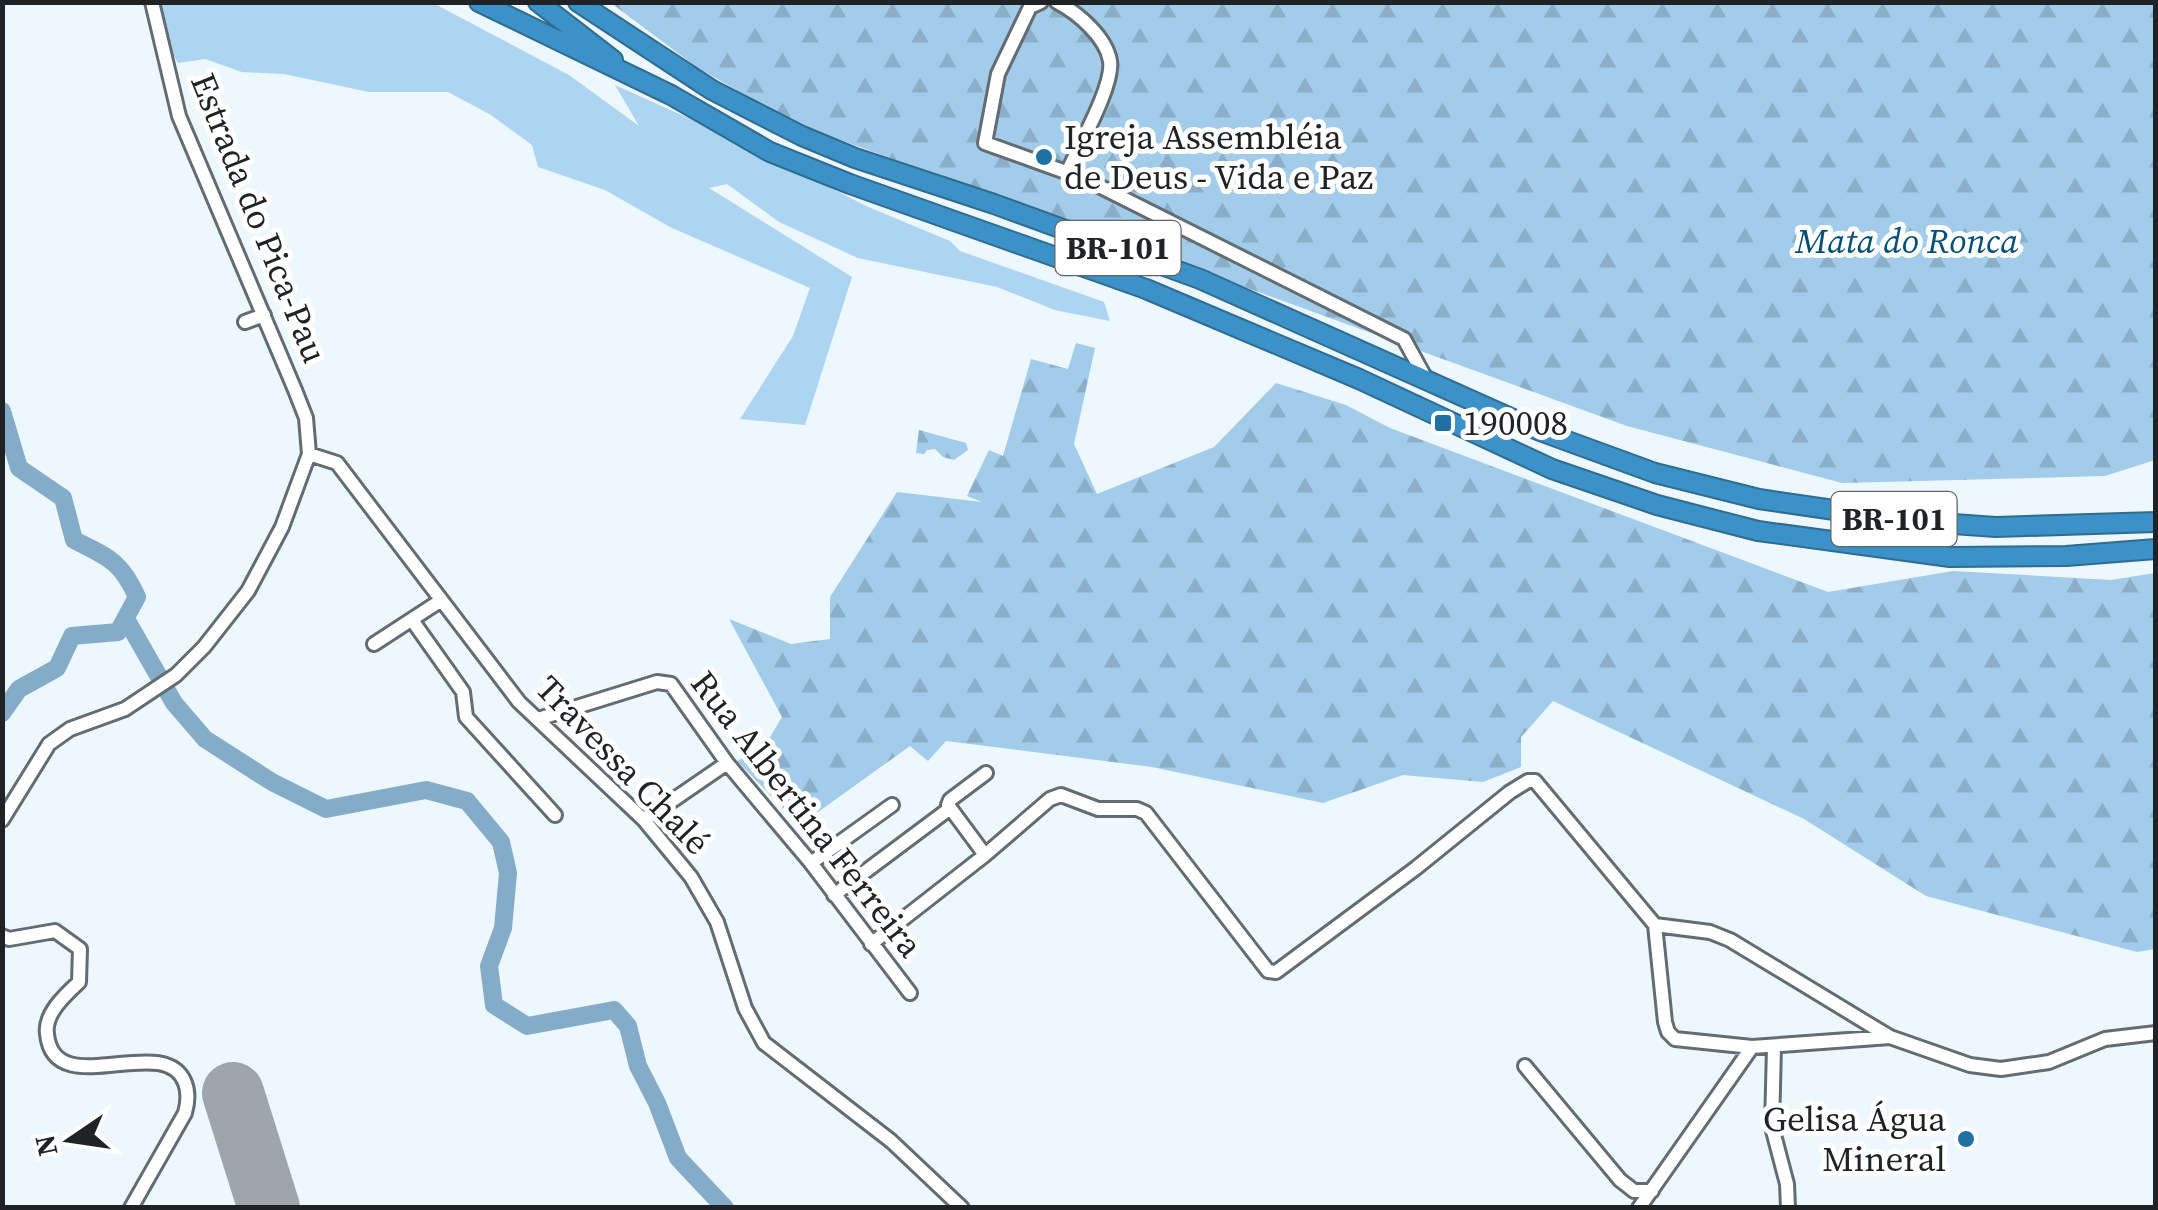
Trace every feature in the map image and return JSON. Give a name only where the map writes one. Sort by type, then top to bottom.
[{"type":"highway","points":[[479,2],[628,74]]},
{"type":"highway","name":"BR-101","points":[[538,2],[628,74],[770,152],[1157,293],[1565,473],[1657,505],[1743,528],[1858,547],[1980,557],[2156,549]]},
{"type":"highway","name":"BR-101","points":[[578,2],[712,90],[802,136],[1200,280],[1540,431],[1670,477],[1760,499],[1953,525],[2156,522]]},
{"type":"highway","points":[[589,2],[604,20]]},
{"type":"street","name":"Estrada do Pica-Pau","points":[[152,2],[179,116],[306,418],[309,454]]},
{"type":"street","points":[[1040,2],[1030,8],[998,74],[986,143],[1067,173],[1404,338],[1426,380]]},
{"type":"street","points":[[1058,2],[1102,41],[1110,62],[1107,82],[1067,173]]},
{"type":"street","points":[[245,322],[264,315]]},
{"type":"street","points":[[2,820],[41,756],[59,736],[125,709],[176,676],[248,591],[282,527],[309,454]]},
{"type":"street","name":"Travessa Chalé","points":[[309,454],[336,462],[492,670],[538,720],[644,820],[706,898],[718,922],[745,1008],[764,1043],[903,1151],[962,1208]]},
{"type":"street","points":[[374,644],[440,602]]},
{"type":"street","points":[[412,620],[463,692],[466,717],[555,815]]},
{"type":"street","name":"Rua Albertina Ferreira","points":[[538,720],[668,682],[910,993]]},
{"type":"street","points":[[644,820],[728,762]]},
{"type":"street","points":[[834,895],[986,773]]},
{"type":"street","points":[[870,944],[1039,808],[1061,795],[1098,810],[1137,809],[1146,813],[1261,962],[1271,972],[1280,970],[1528,781],[1535,781],[1655,925],[1668,1032],[1675,1039],[1774,1047],[1890,1037]]},
{"type":"street","points":[[810,863],[892,805]]},
{"type":"street","points":[[948,807],[985,855]]},
{"type":"street","points":[[1655,925],[1710,932],[1730,940],[1890,1037],[1970,1066],[2001,1069],[2049,1062],[2105,1039],[2156,1033]]},
{"type":"street","points":[[2,936],[8,940],[55,931],[80,948],[79,982],[60,1002],[46,1029],[55,1054],[92,1066],[163,1061],[184,1079],[188,1102],[185,1113],[131,1208]]},
{"type":"street","points":[[1639,1208],[1752,1047]]},
{"type":"street","points":[[1774,1047],[1772,1127],[1787,1184],[1788,1208]]},
{"type":"street","points":[[1525,1066],[1620,1180],[1634,1191],[1652,1191]]},
{"type":"shaded area","points":[[157,3],[433,3],[569,75],[639,126],[615,85],[746,144],[866,206],[950,241],[960,251],[1104,302],[1110,321],[1055,310],[997,287],[858,258],[779,222],[727,184],[709,188],[852,277],[805,425],[740,419],[793,336],[810,288],[670,227],[605,190],[538,167],[532,145],[491,115],[448,92],[369,92],[284,74],[242,72],[205,59],[178,63],[166,43]]},
{"type":"green space","name":"Mata do Ronca","points":[[611,3],[2155,3],[2155,460],[2105,476],[1842,483],[1627,426],[791,122],[695,66]]},
{"type":"green space","points":[[1076,343],[1095,348],[1074,444],[1097,494],[1214,447],[1276,383],[1346,405],[1390,428],[1828,592],[1953,571],[2111,580],[2155,573],[2155,949],[2137,952],[1926,896],[1804,819],[1553,701],[1521,737],[1521,767],[1483,782],[1403,775],[1323,803],[1152,767],[946,741],[928,761],[910,746],[800,825],[737,761],[763,749],[782,717],[729,619],[791,644],[830,639],[830,597],[897,492],[982,502],[967,496],[989,450],[1003,456],[1031,359],[1068,369]]},
{"type":"green space","points":[[919,430],[966,443],[968,450],[954,460],[935,449],[916,453]]},
{"type":"waterway","points":[[2,411],[19,468],[63,498],[74,540],[112,561],[137,597],[118,632],[72,636],[57,668],[19,689],[2,713]]},
{"type":"waterway","points":[[126,619],[174,703],[205,739],[272,782],[326,809],[426,790],[467,801],[501,842],[508,873],[503,928],[489,966],[494,1005],[527,1026],[614,1010],[628,1026],[638,1066],[678,1158],[725,1208]]},
{"type":"runway","points":[[233,1093],[269,1208]]},
{"type":"place","name":"Igreja Assembléia de Deus - Vida e Paz","points":[[1044,157]]},
{"type":"place","name":"190008","points":[[1443,423]]},
{"type":"place","name":"Gelisa Água Mineral","points":[[1966,1139]]}]
